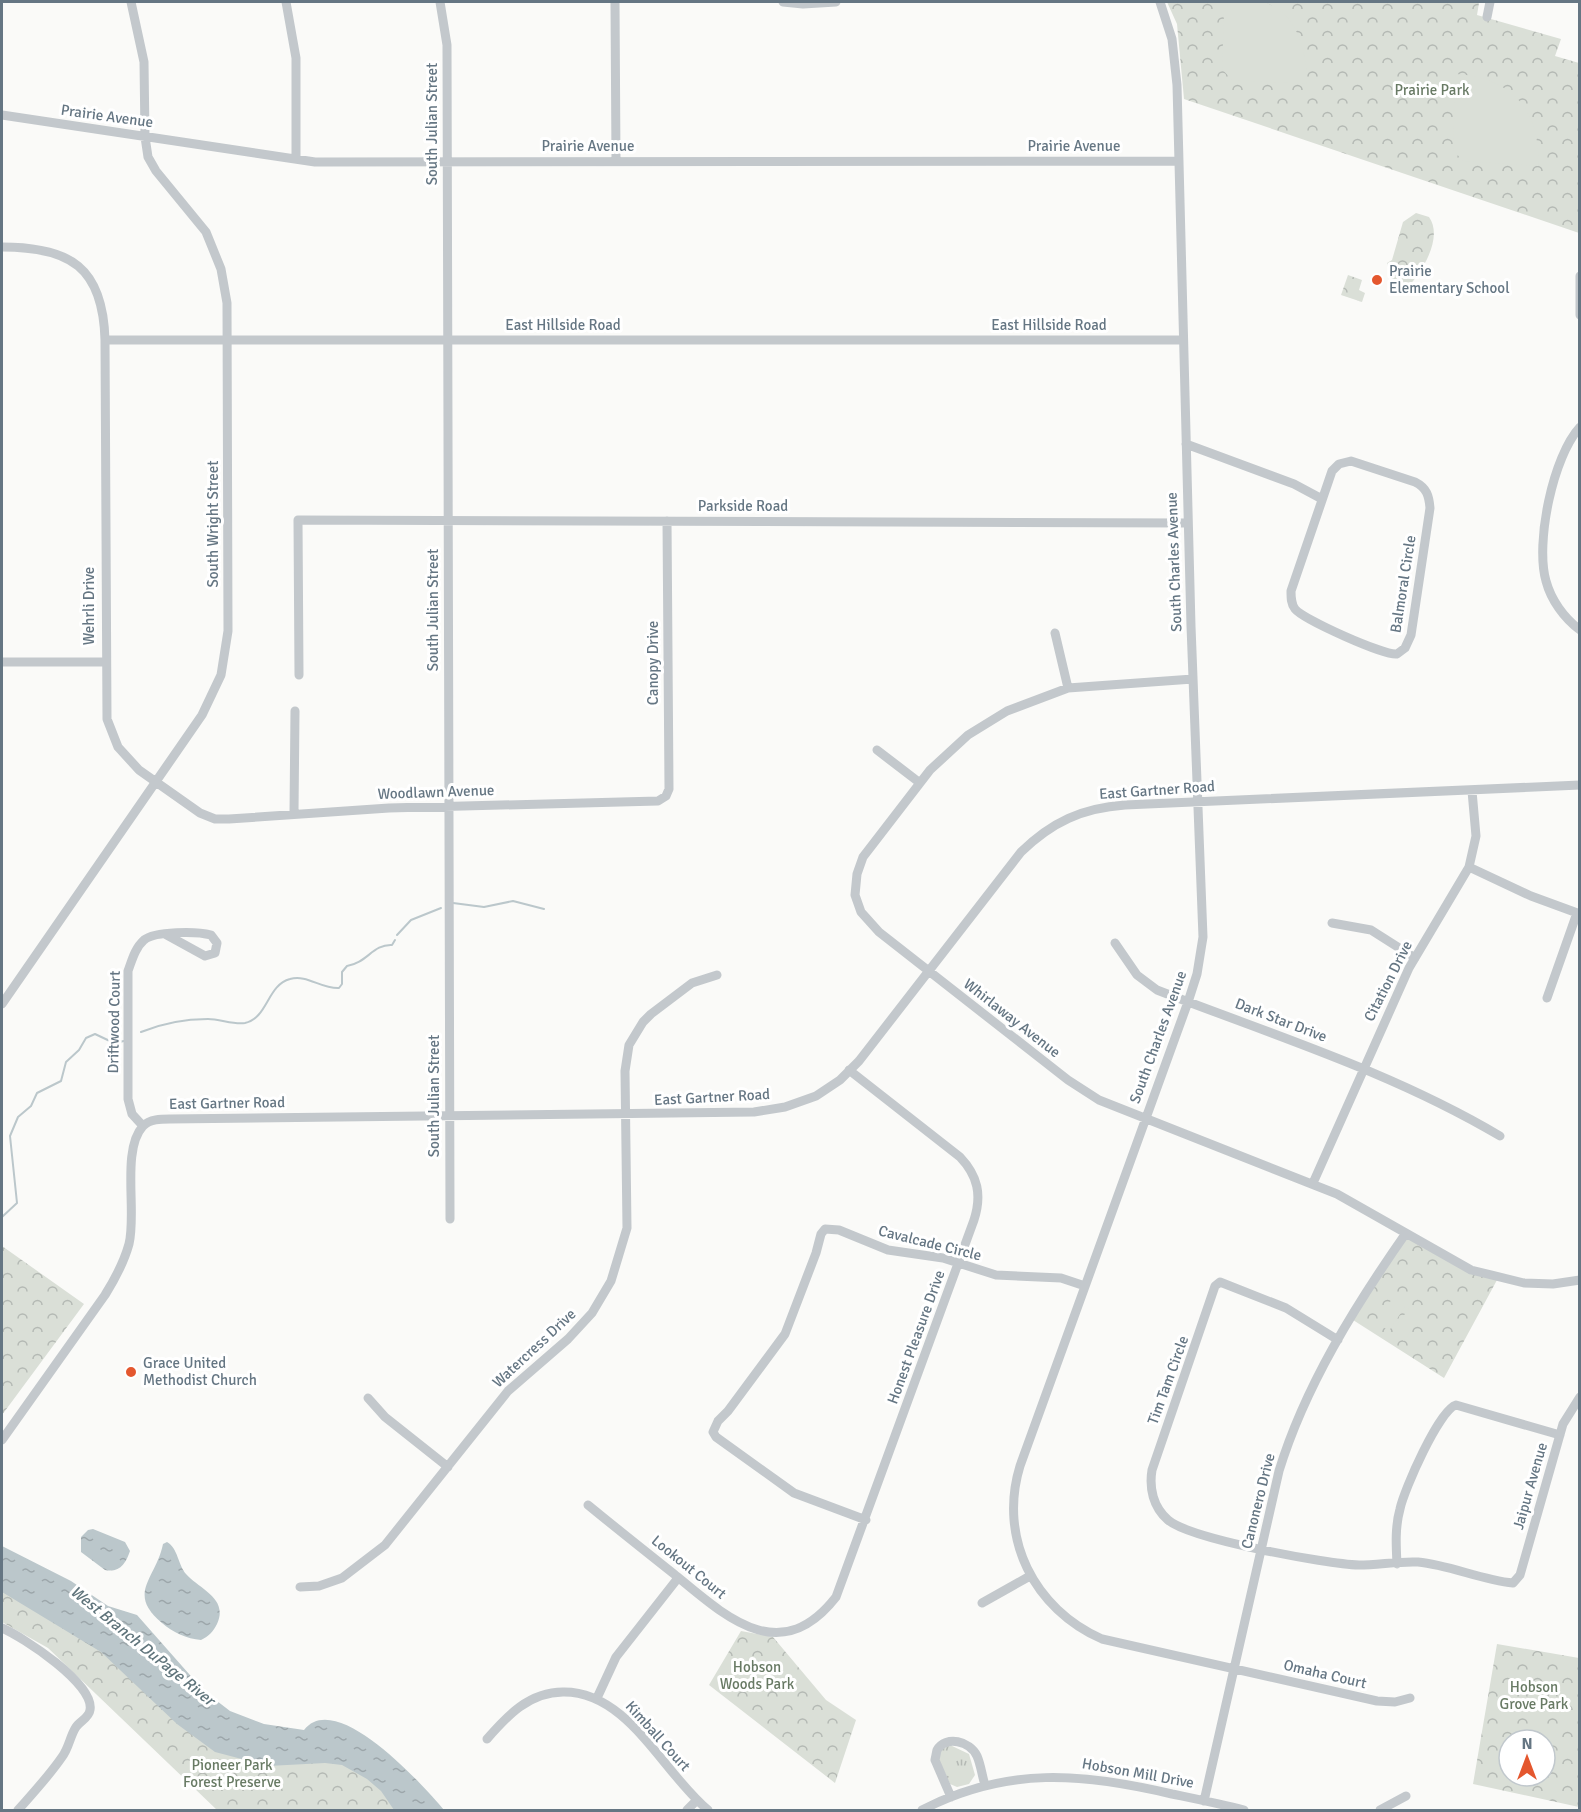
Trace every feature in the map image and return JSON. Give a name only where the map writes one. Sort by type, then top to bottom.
[{"type":"street","name":"South Wright Street","points":[[2,1004],[212,698],[225,654],[228,609],[228,342],[225,283],[214,249],[192,212],[151,164],[145,137],[144,62],[131,2]]},
{"type":"street","points":[[286,2],[296,58],[296,159]]},
{"type":"street","name":"South Julian Street","points":[[440,2],[447,45],[447,806],[450,1220]]},
{"type":"street","points":[[615,2],[616,161]]},
{"type":"street","points":[[783,2],[803,4],[836,2]]},
{"type":"street","name":"South Charles Avenue","points":[[1160,2],[1175,57],[1188,523],[1203,937],[1197,974],[1188,1002],[1144,1118],[1017,1474],[1014,1492],[1015,1530],[1030,1576],[1054,1607],[1089,1633],[1113,1643],[1234,1669]]},
{"type":"street","points":[[1487,16],[1490,2]]},
{"type":"street","name":"Prairie Avenue","points":[[2,115],[315,162],[1178,161]]},
{"type":"street","points":[[2,247],[42,248],[60,254],[75,264],[94,286],[100,298],[105,340]]},
{"type":"street","points":[[1579,314],[1580,276]]},
{"type":"street","name":"East Hillside Road","points":[[105,340],[228,342],[1183,340]]},
{"type":"street","name":"Wehrli Drive","points":[[105,340],[105,705],[112,736],[126,757],[155,782],[200,813],[215,819]]},
{"type":"street","points":[[1580,427],[1562,452],[1555,473],[1542,550],[1543,570],[1550,592],[1565,616],[1580,630]]},
{"type":"street","points":[[1186,444],[1294,483],[1323,499]]},
{"type":"street","name":"Balmoral Circle","points":[[1351,461],[1415,482],[1424,487],[1429,496],[1430,508],[1410,634],[1405,648],[1397,654],[1380,652],[1319,623],[1294,608],[1291,591],[1323,499],[1334,468],[1351,461]]},
{"type":"street","name":"Parkside Road","points":[[299,675],[298,520],[1188,523]]},
{"type":"street","name":"Canopy Drive","points":[[658,801],[666,796],[669,789],[667,521]]},
{"type":"street","points":[[1055,633],[1068,688]]},
{"type":"street","points":[[2,662],[105,662]]},
{"type":"street","name":"Whirlaway Avenue","points":[[1193,679],[1068,688],[1023,703],[989,721],[950,750],[920,783],[863,857],[857,874],[855,895],[859,908],[869,923],[1079,1088],[1099,1100],[1312,1183],[1357,1204],[1458,1264],[1497,1278],[1540,1284],[1580,1280]]},
{"type":"street","points":[[294,813],[295,711]]},
{"type":"street","points":[[877,750],[920,783]]},
{"type":"street","name":"East Gartner Road","points":[[143,1126],[155,1120],[170,1119],[627,1115],[770,1111],[816,1096],[830,1088],[849,1071],[1021,852],[1048,828],[1074,814],[1101,807],[1580,785]]},
{"type":"street","name":"Citation Drive","points":[[1312,1183],[1415,958],[1469,867],[1476,836],[1472,791]]},
{"type":"street","name":"Woodlawn Avenue","points":[[215,819],[447,806],[658,801]]},
{"type":"street","points":[[1469,867],[1531,896],[1578,914],[1546,998]]},
{"type":"street","points":[[1332,922],[1371,930],[1415,958]]},
{"type":"street","name":"Driftwood Court","points":[[143,1126],[132,1114],[128,1099],[128,970],[134,953],[144,940],[165,934],[211,935],[217,943],[217,948],[214,953],[205,956],[165,934]]},
{"type":"street","name":"Dark Star Drive","points":[[1115,943],[1130,966],[1144,981],[1157,990],[1363,1068],[1445,1104],[1500,1136]]},
{"type":"street","name":"Watercress Drive","points":[[300,1587],[319,1586],[342,1578],[373,1556],[395,1534],[508,1391],[580,1328],[611,1281],[622,1250],[628,1212],[626,1063],[634,1035],[651,1014],[681,990],[700,979],[717,975]]},
{"type":"street","name":"Honest Pleasure Drive","points":[[781,1631],[811,1621],[836,1597],[866,1520],[978,1206],[979,1192],[971,1170],[960,1157],[849,1071]]},
{"type":"street","points":[[2,1440],[105,1295],[119,1269],[129,1244],[132,1222],[133,1149],[143,1126]]},
{"type":"street","name":"Cavalcade Circle","points":[[866,1520],[804,1498],[777,1482],[716,1437],[713,1427],[771,1357],[785,1334],[813,1264],[821,1234],[825,1229],[839,1230],[888,1250],[943,1258],[996,1275],[1060,1278],[1085,1286]]},
{"type":"street","name":"Canonero Drive","points":[[1204,1801],[1261,1548],[1290,1438],[1308,1395],[1338,1340],[1406,1233]]},
{"type":"street","name":"Tim Tam Circle","points":[[1261,1548],[1176,1526],[1159,1509],[1152,1493],[1151,1476],[1154,1462],[1210,1307],[1214,1289],[1220,1282],[1272,1302],[1338,1340]]},
{"type":"street","name":"Jaipur Avenue","points":[[1397,1564],[1425,1563],[1513,1582],[1520,1575],[1560,1435],[1567,1416],[1580,1397]]},
{"type":"street","points":[[368,1398],[385,1418],[448,1467]]},
{"type":"street","points":[[1261,1548],[1336,1563],[1397,1564],[1397,1528],[1402,1498],[1440,1423],[1452,1406],[1456,1405],[1560,1435]]},
{"type":"street","name":"Lookout Court","points":[[588,1505],[735,1622],[759,1631],[781,1631]]},
{"type":"street","points":[[982,1603],[1030,1576]]},
{"type":"street","points":[[597,1698],[616,1657],[678,1578]]},
{"type":"street","points":[[2,1628],[35,1646],[52,1659],[82,1691],[91,1707],[90,1713],[76,1727],[62,1757],[18,1810]]},
{"type":"street","name":"Omaha Court","points":[[1234,1669],[1377,1701],[1395,1702],[1410,1698]]},
{"type":"street","name":"Kimball Court","points":[[487,1739],[512,1712],[540,1696],[570,1692],[597,1698],[621,1714],[696,1801],[708,1810]]},
{"type":"street","points":[[951,1797],[935,1761],[936,1750],[943,1743],[956,1741],[973,1750],[978,1759],[984,1785]]},
{"type":"street","name":"Hobson Mill Drive","points":[[922,1810],[984,1785],[1030,1778],[1072,1776],[1120,1782],[1244,1810]]},
{"type":"street","points":[[1380,1810],[1406,1796]]},
{"type":"street","points":[[687,1810],[696,1801]]},
{"type":"green space","name":"Prairie Park","points":[[1167,2],[1471,2],[1479,3],[1477,15],[1561,39],[1555,56],[1579,63],[1579,233],[1184,99],[1177,24]]},
{"type":"green space","points":[[1229,2],[1263,2],[1285,14],[1298,35],[1302,47],[1307,84],[1232,80],[1222,69],[1224,13]]},
{"type":"green space","points":[[1456,74],[1493,82],[1519,100],[1528,113],[1534,129],[1538,146],[1538,166],[1463,161],[1453,150]]},
{"type":"green space","points":[[1416,213],[1429,217],[1434,235],[1424,265],[1406,289],[1392,283],[1387,263],[1392,260],[1403,222]]},
{"type":"green space","points":[[1348,275],[1362,280],[1359,290],[1365,293],[1362,302],[1341,295]]},
{"type":"green space","points":[[1406,1235],[1497,1280],[1444,1378],[1353,1320]]},
{"type":"green space","points":[[2,1246],[84,1304],[2,1415]]},
{"type":"green space","points":[[1393,1297],[1406,1305],[1389,1331],[1377,1323]]},
{"type":"green space","points":[[1409,1308],[1421,1316],[1404,1341],[1392,1333]]},
{"type":"green space","name":"Pioneer Park Forest Preserve","points":[[2,1563],[204,1719],[334,1740],[418,1810],[217,1810],[48,1648],[2,1622]]},
{"type":"green space","name":"Hobson Woods Park","points":[[741,1631],[773,1637],[826,1700],[856,1720],[835,1783],[709,1685]]},
{"type":"green space","name":"Hobson Grove Park","points":[[1497,1644],[1579,1658],[1579,1807],[1473,1784]]},
{"type":"green space","points":[[950,1745],[969,1754],[975,1775],[969,1784],[957,1787],[950,1784],[938,1758],[939,1751]]},
{"type":"water","points":[[93,1529],[125,1542],[130,1551],[124,1563],[115,1570],[105,1570],[81,1552],[81,1537],[88,1530]]},
{"type":"water","points":[[167,1542],[173,1548],[186,1574],[211,1595],[219,1607],[220,1615],[217,1624],[210,1634],[201,1640],[185,1637],[170,1629],[151,1612],[146,1603],[146,1585],[163,1544]]},
{"type":"water","name":"West Branch DuPage River","points":[[2,1546],[71,1581],[108,1606],[137,1615],[204,1691],[230,1711],[264,1724],[304,1730],[318,1720],[337,1721],[378,1745],[418,1781],[444,1810],[394,1810],[381,1791],[367,1779],[342,1765],[325,1763],[268,1766],[215,1752],[177,1724],[101,1652],[2,1592]]},
{"type":"waterway","points":[[453,903],[484,907],[513,901],[544,909]]},
{"type":"waterway","points":[[397,935],[411,920],[441,908]]},
{"type":"waterway","points":[[141,1032],[166,1024],[190,1020],[213,1019],[245,1023],[258,1015],[282,982],[302,978],[332,988],[339,988],[342,984],[342,972],[347,966],[360,961],[380,947],[392,945],[395,940]]},
{"type":"waterway","points":[[2,1217],[17,1203],[10,1136],[18,1117],[31,1106],[37,1093],[61,1081],[66,1062],[79,1050],[86,1038],[95,1034],[114,1043],[124,1041]]},
{"type":"place","name":"Prairie Elementary School","points":[[1377,280]]},
{"type":"place","name":"Grace United Methodist Church","points":[[131,1372]]}]
